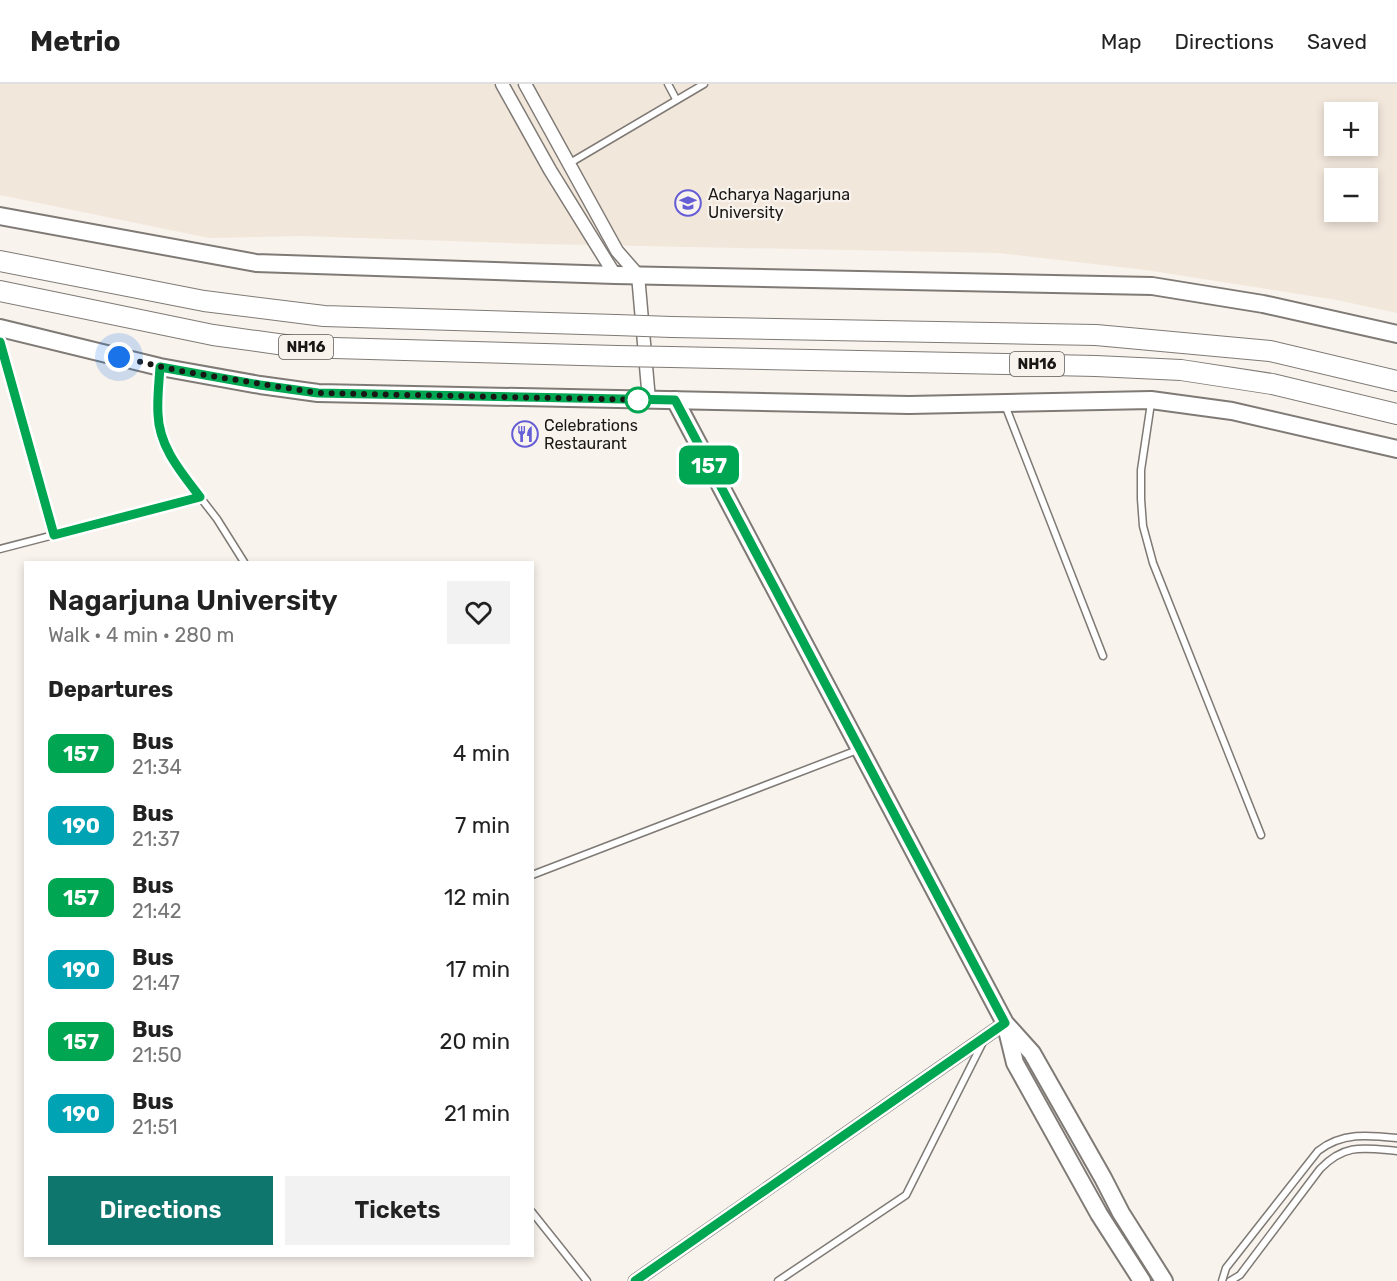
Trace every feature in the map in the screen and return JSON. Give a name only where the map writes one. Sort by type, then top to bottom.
[{"type":"highway","name":"NH16","points":[[0,261],[204,301],[324,316],[672,327],[1096,335],[1270,351],[1397,381]]},
{"type":"highway","name":"NH16","points":[[0,291],[213,335],[299,347],[1181,370],[1272,384],[1397,414]]},
{"type":"main road","points":[[0,216],[256,264],[615,275],[1152,286],[1263,304],[1397,334]]},
{"type":"main road","points":[[0,328],[160,367],[318,393],[909,405],[1151,400],[1232,411],[1397,449]]},
{"type":"main road","points":[[675,400],[1005,1023],[1015,1063],[1099,1214],[1142,1281]]},
{"type":"main road","points":[[1005,1023],[1032,1053],[1121,1213],[1164,1281]]},
{"type":"street","points":[[502,84],[550,170],[615,275]]},
{"type":"street","points":[[525,84],[612,242],[638,275],[649,400]]},
{"type":"street","points":[[635,1281],[1005,1023]]},
{"type":"lane","points":[[668,84],[676,99]]},
{"type":"lane","points":[[570,162],[704,84]]},
{"type":"lane","points":[[0,342],[54,535]]},
{"type":"lane","points":[[160,367],[158,415],[161,433],[173,459],[217,519],[243,561]]},
{"type":"lane","points":[[1151,400],[1141,470],[1143,526],[1153,562],[1261,835]]},
{"type":"lane","points":[[1004,404],[1103,656]]},
{"type":"lane","points":[[0,549],[200,497]]},
{"type":"lane","points":[[534,874],[860,749]]},
{"type":"lane","points":[[778,1281],[906,1195],[986,1036]]},
{"type":"lane","points":[[1222,1281],[1226,1268],[1308,1162],[1326,1145],[1341,1138],[1369,1135],[1397,1138]]},
{"type":"lane","points":[[1341,1138],[1346,1150]]},
{"type":"lane","points":[[1230,1281],[1240,1275],[1320,1169],[1335,1154],[1362,1148],[1397,1151]]},
{"type":"lane","points":[[534,1215],[586,1281]]},
{"type":"shaded area","name":"Acharya Nagarjuna University","points":[[0,84],[1397,84],[1397,313],[1337,300],[1146,270],[998,253],[539,244],[301,236],[209,238],[0,195]]},
{"type":"bus line","name":"157","points":[[0,342],[54,535],[200,497],[165,446],[161,433],[158,415],[160,367],[318,393],[675,400],[1005,1023],[635,1281]]},
{"type":"place","name":"Acharya Nagarjuna University","points":[[688,203]]},
{"type":"place","name":"Celebrations Restaurant","points":[[525,434]]},
{"type":"route","points":[[119,357],[180,371],[318,393],[649,400],[638,400]]}]
